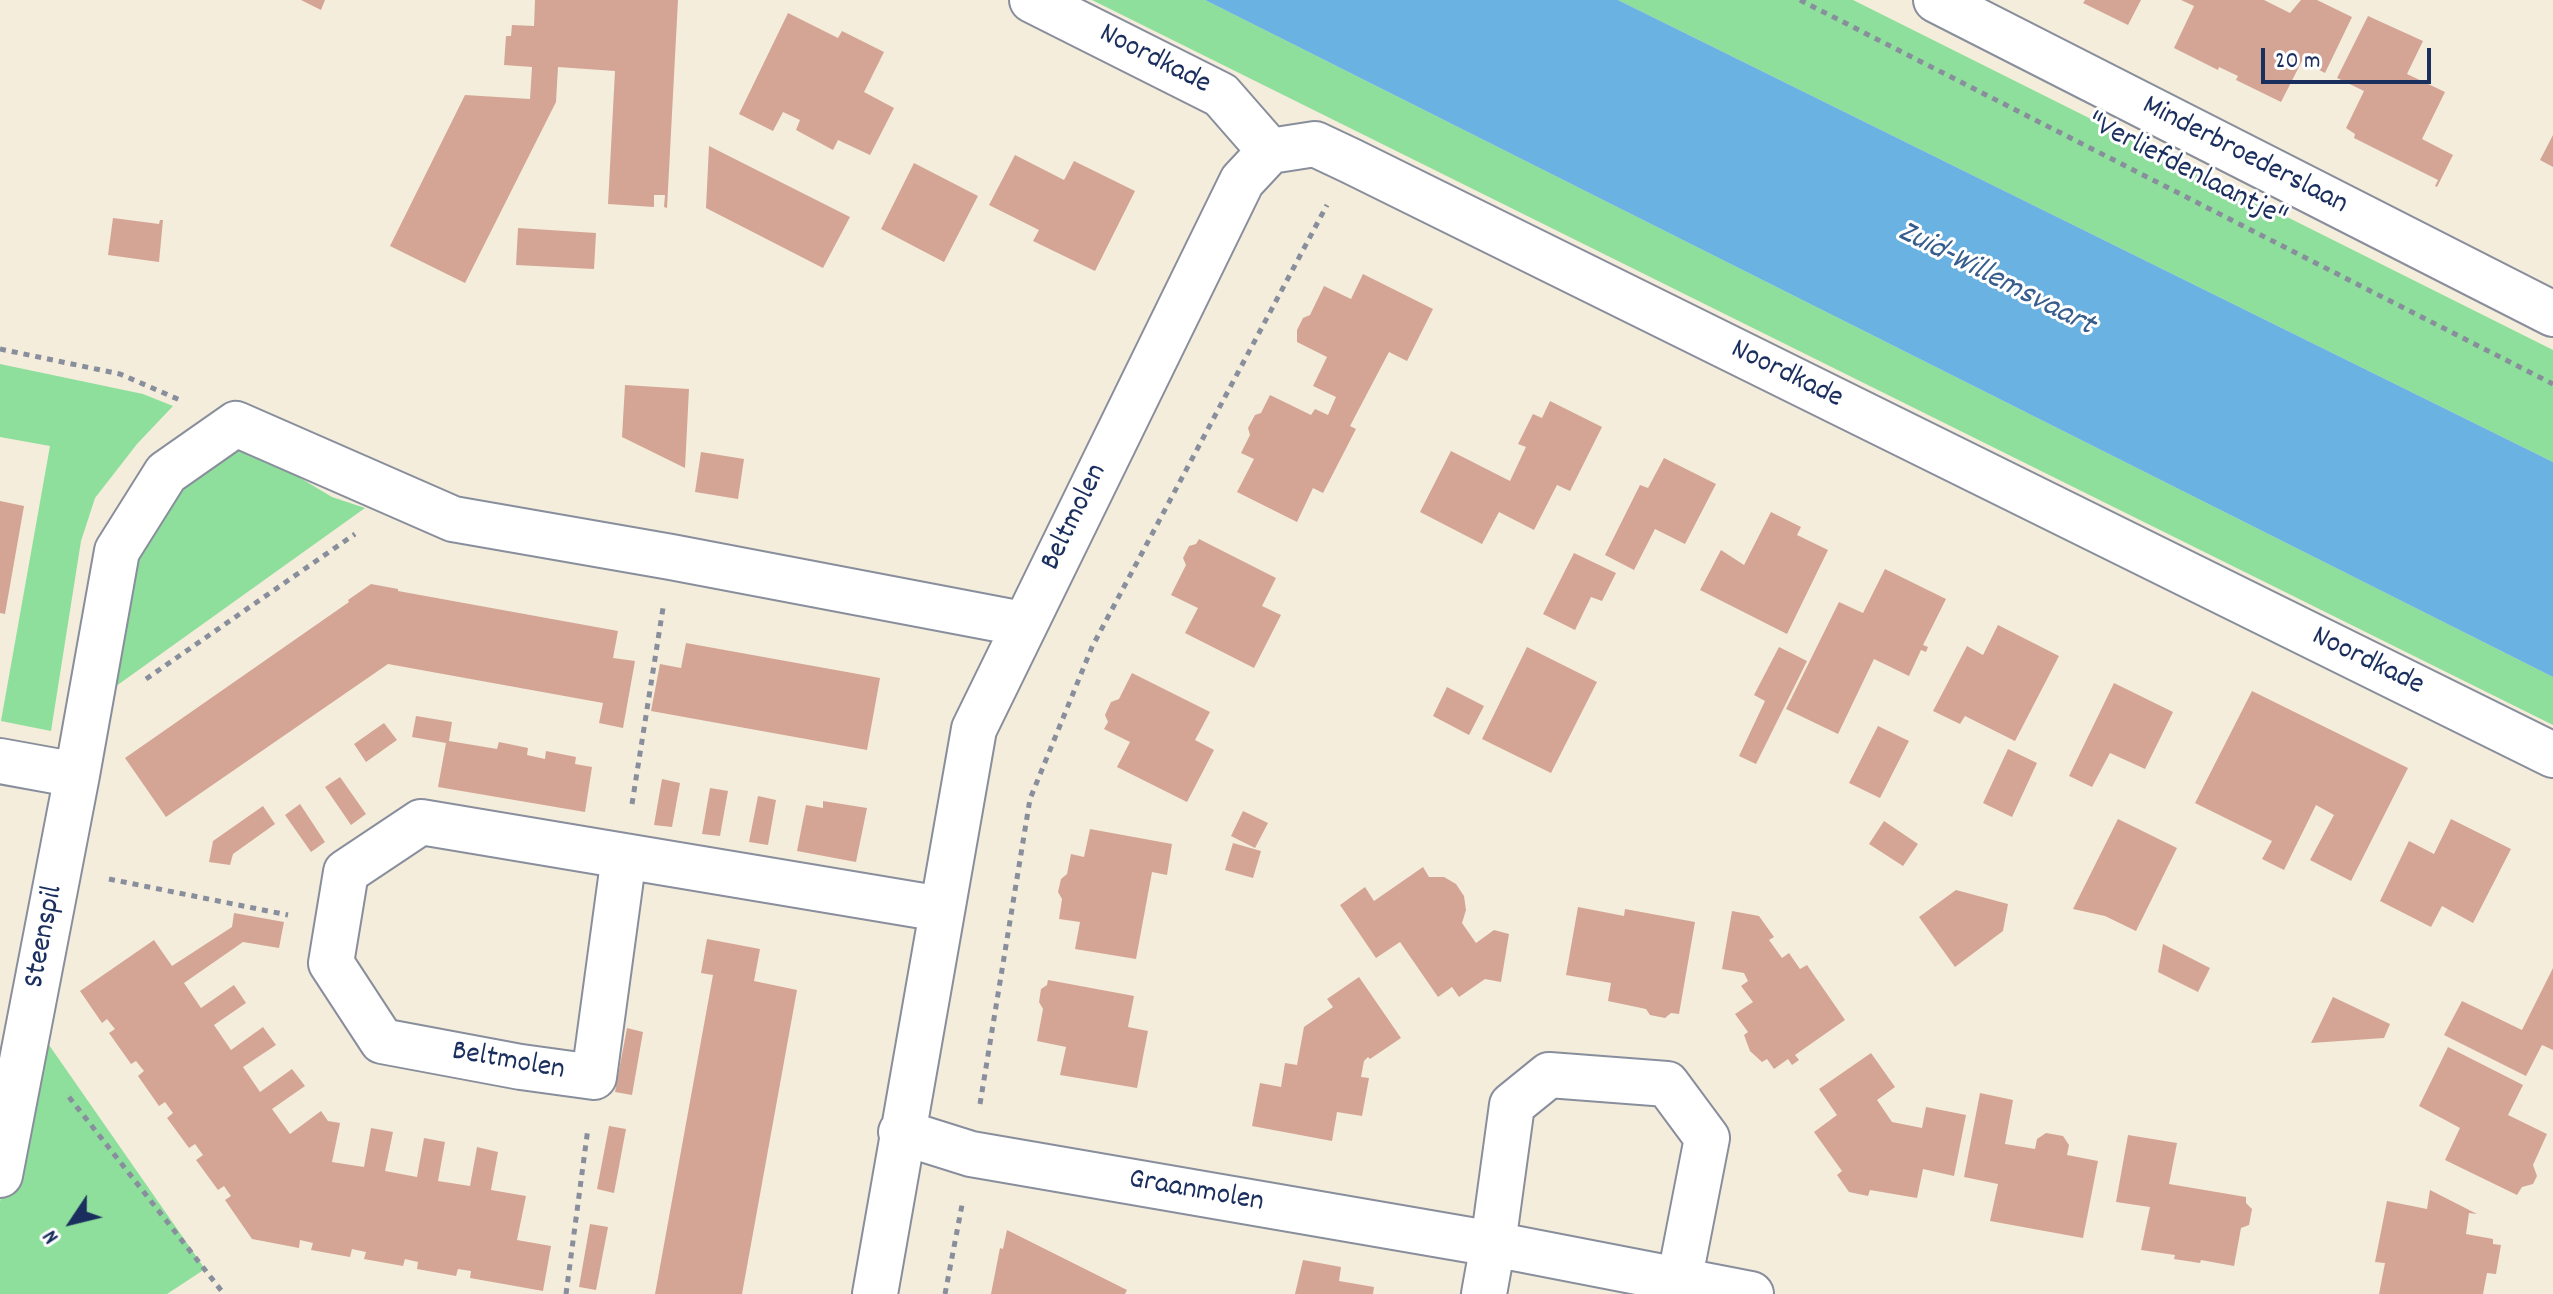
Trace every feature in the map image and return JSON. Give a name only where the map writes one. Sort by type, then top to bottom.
[{"type":"street","name":"Noordkade","points":[[1032,0],[1221,95],[1270,151],[1315,144],[2553,755]]},
{"type":"street","name":"Minderbroederslaan","points":[[1936,0],[2553,314]]},
{"type":"street","name":"Beltmolen","points":[[875,1294],[974,729],[1242,181],[1270,151]]},
{"type":"street","points":[[236,424],[453,519],[1023,624]]},
{"type":"street","name":"Steenspil","points":[[0,1175],[60,869],[117,551],[166,473],[236,424]]},
{"type":"street","points":[[0,761],[77,775]]},
{"type":"street","name":"Beltmolen","points":[[624,856],[594,1077],[382,1041],[331,963],[346,872],[421,822],[941,909]]},
{"type":"street","points":[[1484,1294],[1512,1105],[1549,1075],[1667,1084],[1707,1138],[1679,1282]]},
{"type":"street","name":"Graanmolen","points":[[901,1132],[971,1154],[1493,1244],[1751,1294]]},
{"type":"path","name":"\"Verliefdenlaantje\"","points":[[1800,0],[2553,384]]},
{"type":"path","points":[[945,1294],[1030,799],[1092,647],[1351,161]]},
{"type":"path","points":[[0,349],[120,374],[236,424]]},
{"type":"path","points":[[86,721],[406,498]]},
{"type":"path","points":[[624,856],[671,557]]},
{"type":"path","points":[[60,869],[307,919],[336,921]]},
{"type":"path","points":[[25,1043],[224,1294]]},
{"type":"path","points":[[566,1294],[594,1077]]},
{"type":"green space","points":[[1092,0],[1205,0],[2553,677],[2553,725]]},
{"type":"green space","points":[[1618,0],[1853,0],[2553,350],[2553,462]]},
{"type":"green space","points":[[0,364],[143,394],[173,406],[137,444],[95,498],[81,541],[51,731],[1,721],[50,446],[0,437]]},
{"type":"green space","points":[[205,421],[332,497],[365,508],[91,704],[114,549]]},
{"type":"green space","points":[[33,1022],[205,1269],[167,1294],[0,1294],[0,1202]]},
{"type":"water","name":"Zuid-Willemsvaart","points":[[1205,0],[1618,0],[2553,462],[2553,677]]},
{"type":"building","points":[[301,0],[325,0],[321,10]]},
{"type":"building","points":[[535,0],[678,0],[667,208],[664,207],[665,195],[654,195],[654,207],[608,204],[615,71],[558,67],[556,102],[465,283],[390,246],[465,95],[530,99],[532,67],[504,65],[506,36],[511,36],[512,25],[534,26]]},
{"type":"building","points":[[2085,0],[2141,0],[2128,25],[2083,3]]},
{"type":"building","points":[[2181,0],[2264,0],[2290,13],[2301,0],[2317,0],[2352,17],[2325,73],[2302,61],[2281,102],[2236,80],[2238,76],[2219,67],[2218,70],[2174,48],[2194,6]]},
{"type":"building","points":[[788,13],[838,38],[842,31],[884,52],[864,92],[894,108],[870,155],[838,140],[833,150],[796,130],[800,120],[783,112],[773,131],[739,114]]},
{"type":"building","points":[[2368,16],[2423,41],[2407,74],[2445,92],[2422,139],[2453,155],[2437,187],[2438,180],[2354,138],[2355,134],[2346,128],[2364,91],[2337,78]]},
{"type":"building","points":[[2553,135],[2553,167],[2540,160]]},
{"type":"building","points":[[709,146],[850,217],[823,268],[706,208]]},
{"type":"building","points":[[1015,155],[1064,180],[1074,161],[1135,191],[1095,271],[1033,241],[1039,230],[989,205]]},
{"type":"building","points":[[914,163],[978,196],[944,262],[881,229]]},
{"type":"building","points":[[113,218],[159,224],[163,220],[159,262],[108,255]]},
{"type":"building","points":[[518,228],[596,233],[594,269],[516,265]]},
{"type":"building","points":[[1363,274],[1433,309],[1407,361],[1389,352],[1350,426],[1356,429],[1323,493],[1313,488],[1297,522],[1237,492],[1254,459],[1241,453],[1250,435],[1248,428],[1255,415],[1261,413],[1270,395],[1311,415],[1315,409],[1328,415],[1336,397],[1313,386],[1327,357],[1297,342],[1297,330],[1303,318],[1310,315],[1324,286],[1351,299]]},
{"type":"building","points":[[625,385],[689,389],[685,468],[622,437]]},
{"type":"building","points":[[1550,401],[1602,427],[1570,491],[1557,485],[1534,530],[1499,512],[1482,544],[1420,512],[1451,451],[1510,481],[1526,447],[1518,444],[1533,414],[1542,418]]},
{"type":"building","points":[[701,452],[744,459],[738,499],[695,492]]},
{"type":"building","points":[[1664,458],[1716,484],[1685,544],[1655,529],[1634,570],[1605,555],[1640,485],[1648,488]]},
{"type":"building","points":[[0,501],[24,506],[5,614],[0,613]]},
{"type":"building","points":[[1771,512],[1801,527],[1797,535],[1828,550],[1787,634],[1700,590],[1721,550],[1744,565]]},
{"type":"building","points":[[1199,539],[1276,578],[1262,606],[1281,615],[1254,668],[1185,633],[1198,608],[1171,595],[1186,565],[1183,558],[1189,546]]},
{"type":"building","points":[[1574,553],[1616,573],[1602,601],[1591,597],[1575,630],[1543,614]]},
{"type":"building","points":[[1885,569],[1946,599],[1923,645],[1928,647],[1926,652],[1921,650],[1909,676],[1874,659],[1838,734],[1786,709],[1839,602],[1863,613]]},
{"type":"building","points":[[371,584],[618,631],[613,658],[635,661],[623,728],[599,723],[603,703],[388,664],[166,817],[125,758]]},
{"type":"building","points":[[1998,625],[2059,656],[2015,741],[1965,716],[1960,724],[1933,711],[1967,646],[1983,655]]},
{"type":"building","points":[[686,643],[880,678],[867,750],[651,711],[660,664],[681,668]]},
{"type":"building","points":[[1527,647],[1597,682],[1551,773],[1482,739]]},
{"type":"building","points":[[1779,647],[1807,661],[1756,764],[1739,756],[1765,701],[1754,695]]},
{"type":"building","points":[[1132,673],[1210,712],[1195,740],[1214,750],[1187,802],[1117,767],[1130,742],[1104,729],[1108,722],[1105,715],[1111,702],[1119,699]]},
{"type":"building","points":[[2114,683],[2173,712],[2145,769],[2110,753],[2092,787],[2069,776]]},
{"type":"building","points":[[1447,687],[1484,706],[1469,735],[1433,716]]},
{"type":"building","points":[[2252,691],[2408,768],[2351,881],[2310,860],[2334,815],[2316,805],[2284,870],[2262,859],[2272,841],[2195,803]]},
{"type":"building","points":[[416,716],[452,722],[449,741],[497,749],[499,742],[528,748],[527,755],[545,759],[546,751],[576,757],[575,764],[592,767],[585,812],[438,787],[446,743],[412,737]]},
{"type":"building","points":[[384,723],[397,740],[366,762],[354,744]]},
{"type":"building","points":[[1878,726],[1909,741],[1880,798],[1849,783]]},
{"type":"building","points":[[2008,749],[2037,763],[2012,817],[1983,803]]},
{"type":"building","points":[[340,777],[366,814],[351,825],[325,787]]},
{"type":"building","points":[[662,779],[680,783],[672,827],[654,825]]},
{"type":"building","points":[[710,788],[728,791],[720,836],[702,834]]},
{"type":"building","points":[[758,796],[776,800],[768,845],[749,842]]},
{"type":"building","points":[[823,801],[867,808],[856,862],[797,851],[806,805],[823,808]]},
{"type":"building","points":[[300,804],[325,842],[311,852],[285,815]]},
{"type":"building","points":[[263,806],[275,824],[233,854],[230,865],[209,862],[213,841]]},
{"type":"building","points":[[1243,811],[1268,823],[1255,848],[1231,836]]},
{"type":"building","points":[[2118,819],[2177,848],[2136,931],[2105,916],[2073,909]]},
{"type":"building","points":[[2451,819],[2511,849],[2473,923],[2442,906],[2431,927],[2380,901],[2409,841],[2434,854]]},
{"type":"building","points":[[1884,821],[1918,844],[1903,866],[1869,844]]},
{"type":"building","points":[[1090,829],[1172,844],[1167,875],[1152,872],[1136,959],[1075,949],[1080,922],[1059,919],[1061,879],[1067,874],[1071,854],[1084,857]]},
{"type":"building","points":[[1233,843],[1261,851],[1253,878],[1225,870]]},
{"type":"building","points":[[1423,867],[1429,877],[1444,877],[1456,884],[1464,896],[1466,910],[1462,923],[1476,943],[1494,930],[1509,934],[1501,982],[1485,979],[1459,997],[1452,987],[1438,997],[1400,942],[1376,958],[1340,905],[1365,887],[1374,901]]},
{"type":"building","points":[[1956,890],[2008,904],[2003,931],[1955,967],[1919,917]]},
{"type":"building","points":[[1578,907],[1624,916],[1625,909],[1695,922],[1679,1014],[1671,1013],[1665,1018],[1650,1015],[1646,1009],[1608,1001],[1611,983],[1566,975]]},
{"type":"building","points":[[1732,911],[1759,916],[1774,937],[1769,940],[1782,958],[1789,953],[1800,969],[1807,965],[1845,1020],[1795,1055],[1799,1060],[1792,1065],[1788,1059],[1774,1069],[1767,1059],[1762,1062],[1750,1051],[1744,1035],[1748,1032],[1735,1014],[1753,1002],[1741,986],[1748,981],[1744,973],[1722,969]]},
{"type":"building","points":[[234,913],[284,922],[279,948],[243,942],[184,983],[201,1008],[234,985],[246,1003],[214,1025],[231,1050],[263,1027],[276,1045],[243,1067],[260,1092],[292,1069],[305,1086],[272,1109],[290,1134],[321,1111],[328,1121],[340,1123],[332,1162],[364,1167],[371,1128],[393,1132],[385,1171],[417,1177],[424,1138],[445,1142],[438,1181],[470,1186],[477,1147],[498,1152],[491,1190],[526,1196],[517,1240],[551,1246],[543,1291],[470,1278],[471,1271],[458,1269],[456,1276],[417,1269],[418,1262],[405,1259],[403,1266],[364,1259],[366,1252],[352,1249],[350,1257],[311,1250],[313,1243],[300,1240],[299,1248],[252,1239],[225,1200],[231,1196],[224,1186],[218,1190],[196,1160],[203,1155],[195,1144],[189,1148],[167,1118],[173,1113],[165,1102],[159,1106],[138,1076],[144,1071],[136,1061],[131,1064],[109,1033],[115,1029],[107,1019],[102,1023],[80,991],[154,940],[172,966],[232,927]]},
{"type":"building","points":[[707,939],[760,949],[754,981],[797,990],[742,1294],[655,1294],[713,975],[701,973]]},
{"type":"building","points":[[2163,944],[2210,968],[2198,992],[2158,972]]},
{"type":"building","points":[[2553,968],[2553,1050],[2542,1045],[2526,1076],[2444,1035],[2462,1001],[2522,1030]]},
{"type":"building","points":[[1359,977],[1401,1038],[1364,1061],[1361,1077],[1369,1078],[1362,1116],[1337,1112],[1332,1141],[1252,1126],[1260,1083],[1281,1087],[1285,1063],[1297,1065],[1304,1027],[1333,1007],[1327,999]]},
{"type":"building","points":[[1048,980],[1134,996],[1128,1027],[1148,1031],[1137,1088],[1060,1075],[1066,1047],[1037,1041],[1043,1009],[1039,1002],[1041,989]]},
{"type":"building","points":[[2333,997],[2390,1024],[2384,1038],[2311,1043]]},
{"type":"building","points":[[627,1028],[643,1032],[632,1095],[615,1092]]},
{"type":"building","points":[[2448,1047],[2523,1085],[2508,1115],[2547,1134],[2533,1165],[2537,1176],[2533,1184],[2522,1187],[2517,1195],[2445,1160],[2460,1128],[2419,1106]]},
{"type":"building","points":[[1871,1053],[1895,1087],[1877,1100],[1892,1122],[1922,1128],[1926,1107],[1966,1115],[1954,1176],[1923,1169],[1917,1198],[1870,1190],[1868,1196],[1849,1192],[1837,1175],[1842,1171],[1814,1132],[1837,1115],[1819,1089]]},
{"type":"building","points":[[1980,1093],[2013,1100],[2005,1144],[2035,1149],[2037,1139],[2046,1133],[2063,1136],[2069,1145],[2067,1155],[2098,1161],[2083,1238],[1990,1221],[1998,1184],[1964,1177]]},
{"type":"building","points":[[609,1126],[626,1129],[614,1193],[597,1189]]},
{"type":"building","points":[[2128,1135],[2177,1143],[2169,1184],[2246,1197],[2246,1203],[2252,1209],[2249,1225],[2241,1228],[2234,1266],[2174,1259],[2175,1255],[2141,1250],[2150,1207],[2116,1202]]},
{"type":"building","points":[[2430,1190],[2477,1214],[2469,1213],[2466,1234],[2493,1239],[2493,1244],[2501,1245],[2496,1274],[2487,1273],[2483,1294],[2379,1294],[2385,1263],[2375,1262],[2387,1201],[2427,1209]]},
{"type":"building","points":[[590,1224],[608,1227],[596,1290],[579,1287]]},
{"type":"building","points":[[1007,1230],[1127,1290],[1125,1294],[991,1294],[1000,1248],[1003,1249]]},
{"type":"building","points":[[1303,1260],[1341,1267],[1339,1281],[1374,1287],[1373,1294],[1295,1294]]}]
